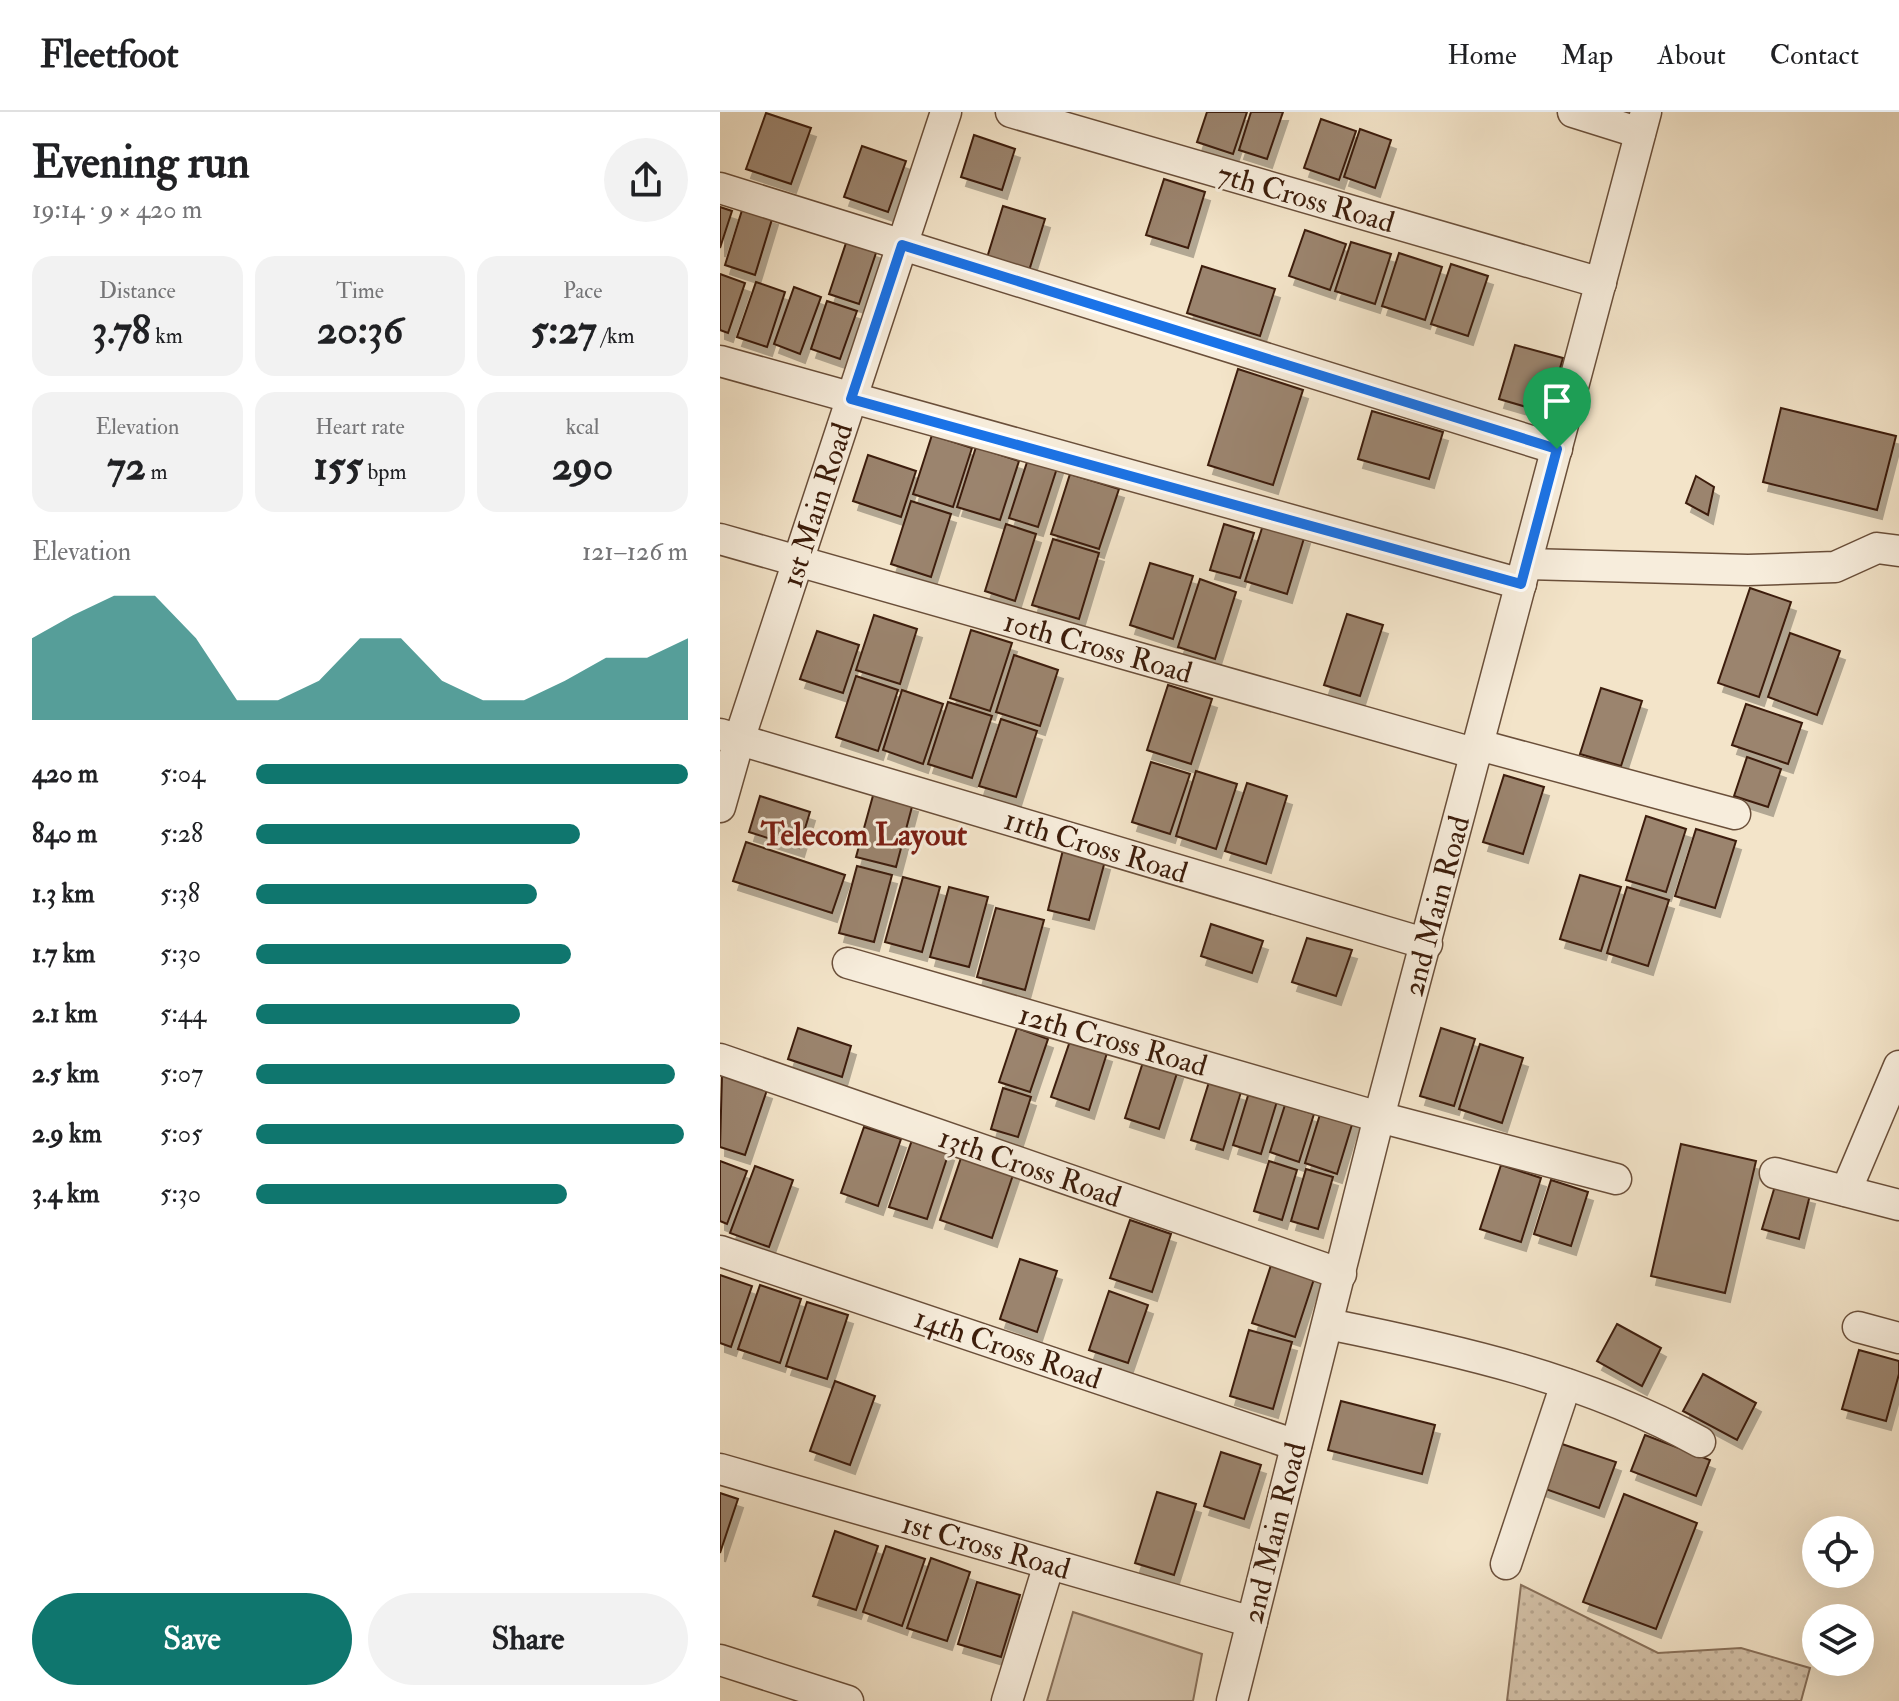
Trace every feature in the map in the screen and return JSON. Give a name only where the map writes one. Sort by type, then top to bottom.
[{"type":"street","name":"1st Main Road","points":[[720,807],[729,737],[798,561],[946,112]]},
{"type":"street","name":"7th Cross Road","points":[[1011,112],[1601,283]]},
{"type":"street","points":[[1573,112],[1643,122]]},
{"type":"street","name":"2nd Main Road","points":[[1232,1701],[1379,1117],[1643,122]]},
{"type":"street","points":[[720,188],[1557,449]]},
{"type":"street","points":[[720,361],[851,399],[1524,574],[1835,567],[1877,548],[1899,551]]},
{"type":"street","name":"10th Cross Road","points":[[720,539],[1478,750],[1735,814]]},
{"type":"street","name":"11th Cross Road","points":[[729,737],[1427,944]]},
{"type":"street","name":"12th Cross Road","points":[[848,963],[1379,1117],[1616,1179]]},
{"type":"street","name":"13th Cross Road","points":[[720,1059],[1341,1274]]},
{"type":"street","points":[[1846,1191],[1899,1066]]},
{"type":"street","points":[[1775,1173],[1899,1205]]},
{"type":"street","name":"14th Cross Road","points":[[720,1251],[1296,1445]]},
{"type":"street","points":[[1328,1324],[1476,1354],[1644,1411],[1700,1442]]},
{"type":"street","points":[[1858,1327],[1899,1338]]},
{"type":"street","points":[[1506,1564],[1566,1384]]},
{"type":"street","name":"1st Cross Road","points":[[720,1469],[1252,1622]]},
{"type":"street","points":[[1007,1701],[1049,1564]]},
{"type":"street","points":[[720,1660],[848,1701]]},
{"type":"shaded area","points":[[1521,1585],[1658,1653],[1741,1648],[1802,1666],[1802,1676],[1808,1676],[1801,1701],[1507,1701]]},
{"type":"shaded area","points":[[1073,1612],[1202,1654],[1193,1701],[1047,1701]]},
{"type":"building","points":[[1207,112],[1247,112],[1233,154],[1197,142]]},
{"type":"building","points":[[1251,112],[1283,112],[1267,159],[1239,150]]},
{"type":"building","points":[[766,113],[811,128],[791,184],[746,169]]},
{"type":"building","points":[[1321,119],[1356,131],[1339,180],[1304,168]]},
{"type":"building","points":[[1360,129],[1391,140],[1375,188],[1344,177]]},
{"type":"building","points":[[974,135],[1015,149],[1002,190],[961,177]]},
{"type":"building","points":[[862,146],[906,161],[888,212],[844,197]]},
{"type":"building","points":[[1164,179],[1205,192],[1188,248],[1146,235]]},
{"type":"building","points":[[1003,206],[1045,219],[1028,274],[986,261]]},
{"type":"building","points":[[720,207],[732,211],[720,248]]},
{"type":"building","points":[[743,207],[773,216],[755,275],[725,265]]},
{"type":"building","points":[[1305,230],[1346,244],[1330,290],[1289,276]]},
{"type":"building","points":[[847,240],[877,250],[859,304],[829,294]]},
{"type":"building","points":[[1351,242],[1391,254],[1375,304],[1335,291]]},
{"type":"building","points":[[1399,253],[1442,267],[1425,320],[1382,306]]},
{"type":"building","points":[[1451,264],[1488,276],[1468,336],[1431,324]]},
{"type":"building","points":[[1202,266],[1275,289],[1260,336],[1187,313]]},
{"type":"building","points":[[720,274],[745,283],[728,333],[720,330]]},
{"type":"building","points":[[756,282],[785,292],[767,347],[737,337]]},
{"type":"building","points":[[794,287],[821,297],[800,354],[774,344]]},
{"type":"building","points":[[827,301],[857,311],[840,359],[811,349]]},
{"type":"building","points":[[1515,345],[1563,358],[1547,413],[1499,399]]},
{"type":"building","points":[[1238,369],[1303,390],[1273,485],[1208,465]]},
{"type":"building","points":[[1781,408],[1896,436],[1877,510],[1763,482]]},
{"type":"building","points":[[1372,411],[1443,432],[1429,479],[1358,459]]},
{"type":"building","points":[[932,435],[972,448],[953,507],[913,494]]},
{"type":"building","points":[[976,447],[1019,461],[1000,520],[957,507]]},
{"type":"building","points":[[868,455],[916,471],[901,517],[853,501]]},
{"type":"building","points":[[1029,456],[1058,465],[1038,527],[1009,518]]},
{"type":"building","points":[[1070,474],[1119,489],[1099,549],[1051,534]]},
{"type":"building","points":[[1696,476],[1714,487],[1708,515],[1686,503]]},
{"type":"building","points":[[911,501],[951,514],[931,577],[891,564]]},
{"type":"building","points":[[1264,522],[1305,535],[1287,594],[1245,581]]},
{"type":"building","points":[[1006,524],[1036,534],[1015,601],[985,591]]},
{"type":"building","points":[[1224,524],[1254,533],[1240,578],[1210,570]]},
{"type":"building","points":[[1053,539],[1099,553],[1079,619],[1032,605]]},
{"type":"building","points":[[1150,563],[1193,576],[1173,639],[1130,625]]},
{"type":"building","points":[[1200,579],[1236,592],[1215,659],[1178,647]]},
{"type":"building","points":[[1750,588],[1791,602],[1759,697],[1718,683]]},
{"type":"building","points":[[1347,614],[1383,625],[1360,696],[1324,685]]},
{"type":"building","points":[[874,615],[917,629],[900,684],[856,670]]},
{"type":"building","points":[[971,630],[1012,643],[990,711],[950,698]]},
{"type":"building","points":[[817,631],[859,645],[843,693],[800,679]]},
{"type":"building","points":[[1790,633],[1840,651],[1817,715],[1768,697]]},
{"type":"building","points":[[1014,655],[1058,670],[1040,726],[996,712]]},
{"type":"building","points":[[856,676],[898,690],[878,751],[836,737]]},
{"type":"building","points":[[1168,685],[1212,699],[1191,764],[1147,750]]},
{"type":"building","points":[[1601,688],[1642,701],[1621,766],[1580,754]]},
{"type":"building","points":[[902,690],[943,704],[923,764],[883,750]]},
{"type":"building","points":[[948,702],[992,716],[972,778],[928,764]]},
{"type":"building","points":[[1746,704],[1802,723],[1788,764],[1732,745]]},
{"type":"building","points":[[1001,719],[1037,731],[1016,797],[979,786]]},
{"type":"building","points":[[1747,757],[1781,769],[1768,807],[1734,796]]},
{"type":"building","points":[[1151,762],[1190,774],[1170,834],[1132,822]]},
{"type":"building","points":[[1196,771],[1237,784],[1216,849],[1176,836]]},
{"type":"building","points":[[1504,775],[1544,787],[1523,854],[1483,842]]},
{"type":"building","points":[[1247,783],[1287,796],[1266,864],[1225,851]]},
{"type":"building","points":[[874,792],[913,803],[896,867],[856,857]]},
{"type":"building","points":[[760,796],[810,812],[799,848],[749,832]]},
{"type":"building","points":[[1646,816],[1686,829],[1666,892],[1626,880]]},
{"type":"building","points":[[1696,829],[1736,841],[1715,908],[1675,896]]},
{"type":"building","points":[[746,842],[845,875],[832,913],[733,881]]},
{"type":"building","points":[[1063,850],[1105,861],[1089,920],[1048,910]]},
{"type":"building","points":[[857,866],[892,875],[874,942],[839,933]]},
{"type":"building","points":[[1580,875],[1621,887],[1601,951],[1560,939]]},
{"type":"building","points":[[903,877],[940,887],[922,952],[885,942]]},
{"type":"building","points":[[949,887],[988,897],[969,967],[930,957]]},
{"type":"building","points":[[1627,887],[1669,900],[1648,966],[1607,953]]},
{"type":"building","points":[[996,908],[1044,920],[1025,990],[977,977]]},
{"type":"building","points":[[1211,924],[1263,941],[1252,973],[1201,956]]},
{"type":"building","points":[[1307,938],[1352,950],[1336,996],[1292,982]]},
{"type":"building","points":[[798,1028],[851,1046],[842,1077],[788,1059]]},
{"type":"building","points":[[1017,1028],[1048,1039],[1030,1092],[999,1082]]},
{"type":"building","points":[[1441,1028],[1475,1039],[1454,1106],[1420,1096]]},
{"type":"building","points":[[1070,1041],[1107,1053],[1089,1110],[1051,1097]]},
{"type":"building","points":[[1480,1044],[1523,1058],[1502,1123],[1459,1109]]},
{"type":"building","points":[[1144,1059],[1178,1070],[1159,1129],[1125,1118]]},
{"type":"building","points":[[722,1075],[767,1090],[745,1155],[720,1147]]},
{"type":"building","points":[[1209,1082],[1241,1092],[1223,1150],[1191,1140]]},
{"type":"building","points":[[1003,1088],[1031,1097],[1018,1137],[991,1129]]},
{"type":"building","points":[[1250,1089],[1278,1098],[1261,1154],[1233,1145]]},
{"type":"building","points":[[1285,1105],[1314,1114],[1299,1162],[1270,1152]]},
{"type":"building","points":[[1322,1108],[1354,1118],[1337,1174],[1305,1163]]},
{"type":"building","points":[[864,1127],[901,1139],[878,1206],[841,1193]]},
{"type":"building","points":[[912,1140],[949,1152],[927,1219],[889,1207]]},
{"type":"building","points":[[1681,1144],[1756,1161],[1725,1293],[1651,1276]]},
{"type":"building","points":[[962,1155],[1014,1172],[992,1238],[940,1220]]},
{"type":"building","points":[[720,1161],[747,1171],[727,1224],[720,1221]]},
{"type":"building","points":[[1269,1161],[1297,1170],[1282,1220],[1254,1211]]},
{"type":"building","points":[[1501,1165],[1541,1178],[1521,1242],[1480,1229]]},
{"type":"building","points":[[755,1166],[793,1180],[769,1247],[730,1233]]},
{"type":"building","points":[[1306,1169],[1333,1177],[1318,1229],[1291,1221]]},
{"type":"building","points":[[1551,1180],[1588,1192],[1571,1246],[1534,1234]]},
{"type":"building","points":[[1775,1186],[1810,1195],[1799,1239],[1762,1229]]},
{"type":"building","points":[[1130,1220],[1171,1234],[1152,1292],[1110,1278]]},
{"type":"building","points":[[1020,1259],[1057,1271],[1037,1332],[1000,1319]]},
{"type":"building","points":[[1272,1262],[1315,1276],[1295,1337],[1252,1323]]},
{"type":"building","points":[[720,1275],[752,1286],[731,1347],[720,1343]]},
{"type":"building","points":[[760,1285],[801,1299],[780,1363],[738,1349]]},
{"type":"building","points":[[1109,1291],[1148,1305],[1128,1363],[1089,1350]]},
{"type":"building","points":[[807,1302],[848,1315],[827,1379],[786,1366]]},
{"type":"building","points":[[1617,1324],[1661,1348],[1642,1386],[1597,1361]]},
{"type":"building","points":[[1249,1330],[1292,1342],[1273,1409],[1230,1396]]},
{"type":"building","points":[[1859,1350],[1899,1361],[1899,1374],[1886,1421],[1842,1409]]},
{"type":"building","points":[[1703,1374],[1756,1403],[1737,1440],[1683,1411]]},
{"type":"building","points":[[835,1381],[875,1396],[850,1465],[810,1451]]},
{"type":"building","points":[[1341,1401],[1435,1425],[1422,1474],[1328,1450]]},
{"type":"building","points":[[1645,1435],[1710,1460],[1696,1496],[1631,1471]]},
{"type":"building","points":[[1553,1441],[1616,1462],[1599,1508],[1537,1486]]},
{"type":"building","points":[[1221,1452],[1261,1465],[1244,1519],[1204,1506]]},
{"type":"building","points":[[1157,1492],[1196,1504],[1174,1575],[1135,1563]]},
{"type":"building","points":[[720,1493],[738,1499],[720,1553]]},
{"type":"building","points":[[1624,1494],[1697,1523],[1656,1629],[1583,1602]]},
{"type":"building","points":[[835,1531],[878,1546],[856,1610],[813,1596]]},
{"type":"building","points":[[886,1546],[925,1559],[902,1626],[863,1612]]},
{"type":"building","points":[[931,1558],[970,1572],[947,1641],[907,1628]]},
{"type":"building","points":[[977,1582],[1020,1595],[1001,1657],[958,1644]]},
{"type":"district","name":"Telecom Layout","points":[[864,834]]},
{"type":"route","points":[[902,245],[1557,449],[1521,584],[851,399],[902,245]]}]
